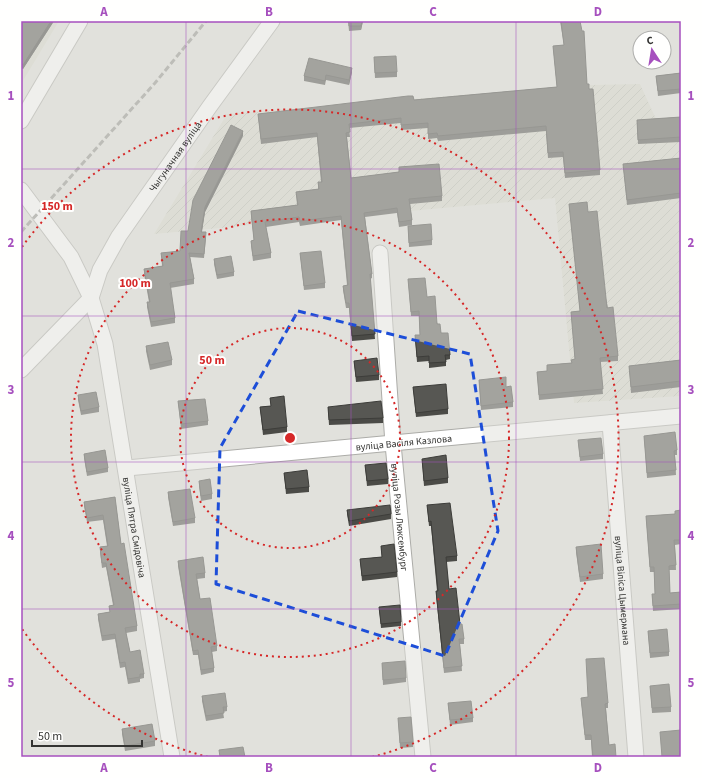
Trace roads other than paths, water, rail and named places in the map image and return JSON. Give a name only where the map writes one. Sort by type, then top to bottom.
[{"type":"street","points":[[21,122],[80,21]]},
{"type":"street","name":"Чыгуначная вуліца","points":[[90,298],[100,270],[119,236],[272,21]]},
{"type":"street","name":"вуліца Пятра Смідовіча","points":[[21,190],[71,257],[90,298],[105,344],[172,757]]},
{"type":"street","name":"вуліца Розы Люксембург","points":[[380,253],[393,444],[423,757]]},
{"type":"street","points":[[21,370],[90,298]]},
{"type":"street","name":"вуліца Васіля Казлова","points":[[126,468],[681,416]]},
{"type":"street","name":"вуліца Віліса Цымермана","points":[[610,423],[636,757]]},
{"type":"railway","points":[[21,232],[155,83],[206,21]]}]
